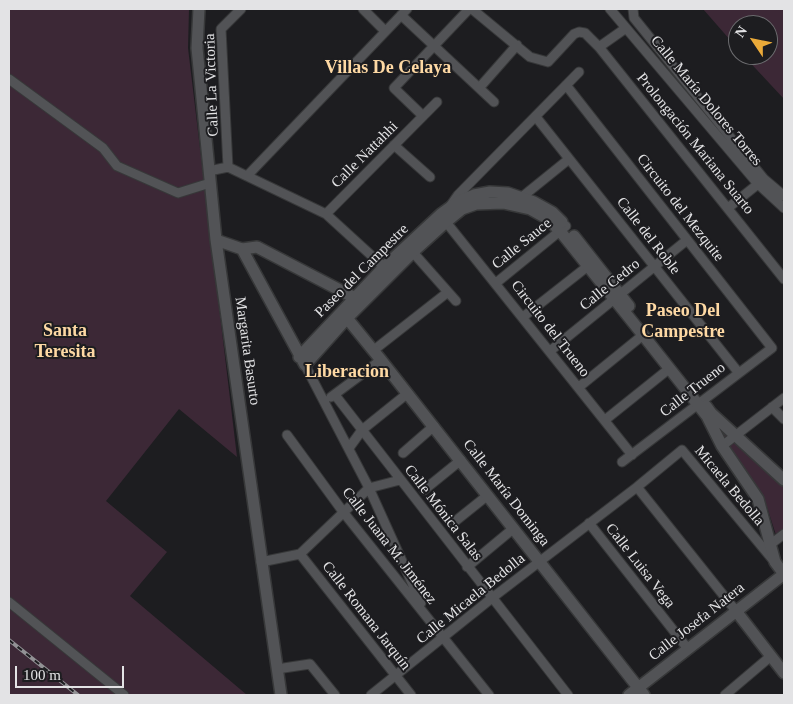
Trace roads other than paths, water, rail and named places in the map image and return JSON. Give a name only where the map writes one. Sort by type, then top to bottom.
[{"type":"street","name":"Margarita Basurto","points":[[199,9],[197,48],[216,240],[281,695]]},
{"type":"street","name":"Calle La Victoria","points":[[228,168],[221,29],[241,9]]},
{"type":"street","points":[[363,9],[385,31]]},
{"type":"street","points":[[423,116],[394,88],[433,45],[471,9],[517,45],[480,87]]},
{"type":"street","name":"Calle María Dolores Torres","points":[[610,9],[758,184],[784,208]]},
{"type":"street","points":[[633,10],[634,18],[764,178],[784,196]]},
{"type":"street","points":[[247,176],[404,12],[433,45],[494,102]]},
{"type":"street","points":[[599,47],[626,28]]},
{"type":"street","name":"Prolongación Mariana Suarto","points":[[517,45],[530,57],[548,62],[574,34],[579,32],[585,33],[599,47],[784,279]]},
{"type":"street","points":[[449,208],[458,195],[579,72]]},
{"type":"street","points":[[9,79],[103,148],[117,166],[178,193],[210,183]]},
{"type":"street","name":"Circuito del Mezquite","points":[[566,85],[772,348]]},
{"type":"street","name":"Calle Nattahhi","points":[[326,214],[437,102]]},
{"type":"street","name":"Calle del Roble","points":[[536,117],[738,372]]},
{"type":"street","points":[[394,145],[430,177]]},
{"type":"street","points":[[569,159],[517,201],[563,229],[700,402],[722,446],[758,499],[775,562],[784,574]]},
{"type":"street","points":[[209,171],[228,168],[326,214],[384,267]]},
{"type":"street","points":[[728,208],[758,184]]},
{"type":"street","name":"Paseo del Campestre","points":[[302,361],[344,315],[449,208],[459,201],[490,192],[508,193],[517,201]]},
{"type":"street","name":"Paseo del Campestre","points":[[344,315],[355,298],[384,267],[462,209],[476,204],[517,201]]},
{"type":"street","name":"Circuito del Trueno","points":[[446,222],[524,317],[632,455]]},
{"type":"street","points":[[563,229],[588,266],[617,296],[670,368],[711,413],[784,480]]},
{"type":"street","name":"Calle Sauce","points":[[496,283],[563,229]]},
{"type":"street","points":[[216,240],[242,249],[257,247],[355,298]]},
{"type":"street","name":"Calle Cedro","points":[[550,351],[687,240]]},
{"type":"street","points":[[242,249],[349,448],[426,615]]},
{"type":"street","points":[[410,249],[456,301]]},
{"type":"street","points":[[524,317],[588,266]]},
{"type":"street","points":[[374,350],[448,292]]},
{"type":"street","name":"Calle María Dominga","points":[[344,315],[461,460],[641,691]]},
{"type":"street","points":[[579,388],[644,335]]},
{"type":"street","name":"Calle Trueno","points":[[622,462],[772,348]]},
{"type":"street","points":[[325,402],[381,360]]},
{"type":"street","points":[[605,420],[670,368]]},
{"type":"street","points":[[349,448],[362,430],[408,393]]},
{"type":"street","name":"Calle Mónica Salas","points":[[335,395],[568,695]]},
{"type":"street","points":[[722,446],[784,398]]},
{"type":"street","points":[[772,408],[784,420]]},
{"type":"street","points":[[403,453],[434,426]]},
{"type":"street","name":"Calle Juana M. Jiménez","points":[[287,435],[344,513],[489,695]]},
{"type":"street","name":"Calle Micaela Bedolla","points":[[371,695],[682,450]]},
{"type":"street","name":"Micaela Bedolla","points":[[682,450],[775,562]]},
{"type":"street","points":[[424,490],[461,460]]},
{"type":"street","points":[[261,562],[300,554],[369,488],[400,480]]},
{"type":"street","points":[[637,487],[784,674]]},
{"type":"street","points":[[453,523],[488,495]]},
{"type":"street","name":"Calle Luisa Vega","points":[[589,523],[688,649]]},
{"type":"street","points":[[467,567],[514,528]]},
{"type":"street","points":[[771,544],[784,534]]},
{"type":"street","name":"Calle Romana Jarquín","points":[[300,554],[411,695]]},
{"type":"street","name":"Calle Josefa Natera","points":[[629,695],[641,691],[688,649],[784,574]]},
{"type":"street","points":[[9,602],[124,695]]},
{"type":"street","points":[[725,695],[771,656]]},
{"type":"street","points":[[277,669],[310,664],[335,695]]},
{"type":"railway","points":[[9,640],[78,695]]},
{"type":"district","name":"Villas De Celaya","points":[[388,68]]},
{"type":"district","name":"Paseo Del Campestre","points":[[683,321]]},
{"type":"district","name":"Santa Teresita","points":[[65,341]]},
{"type":"district","name":"Liberacion","points":[[347,372]]}]
